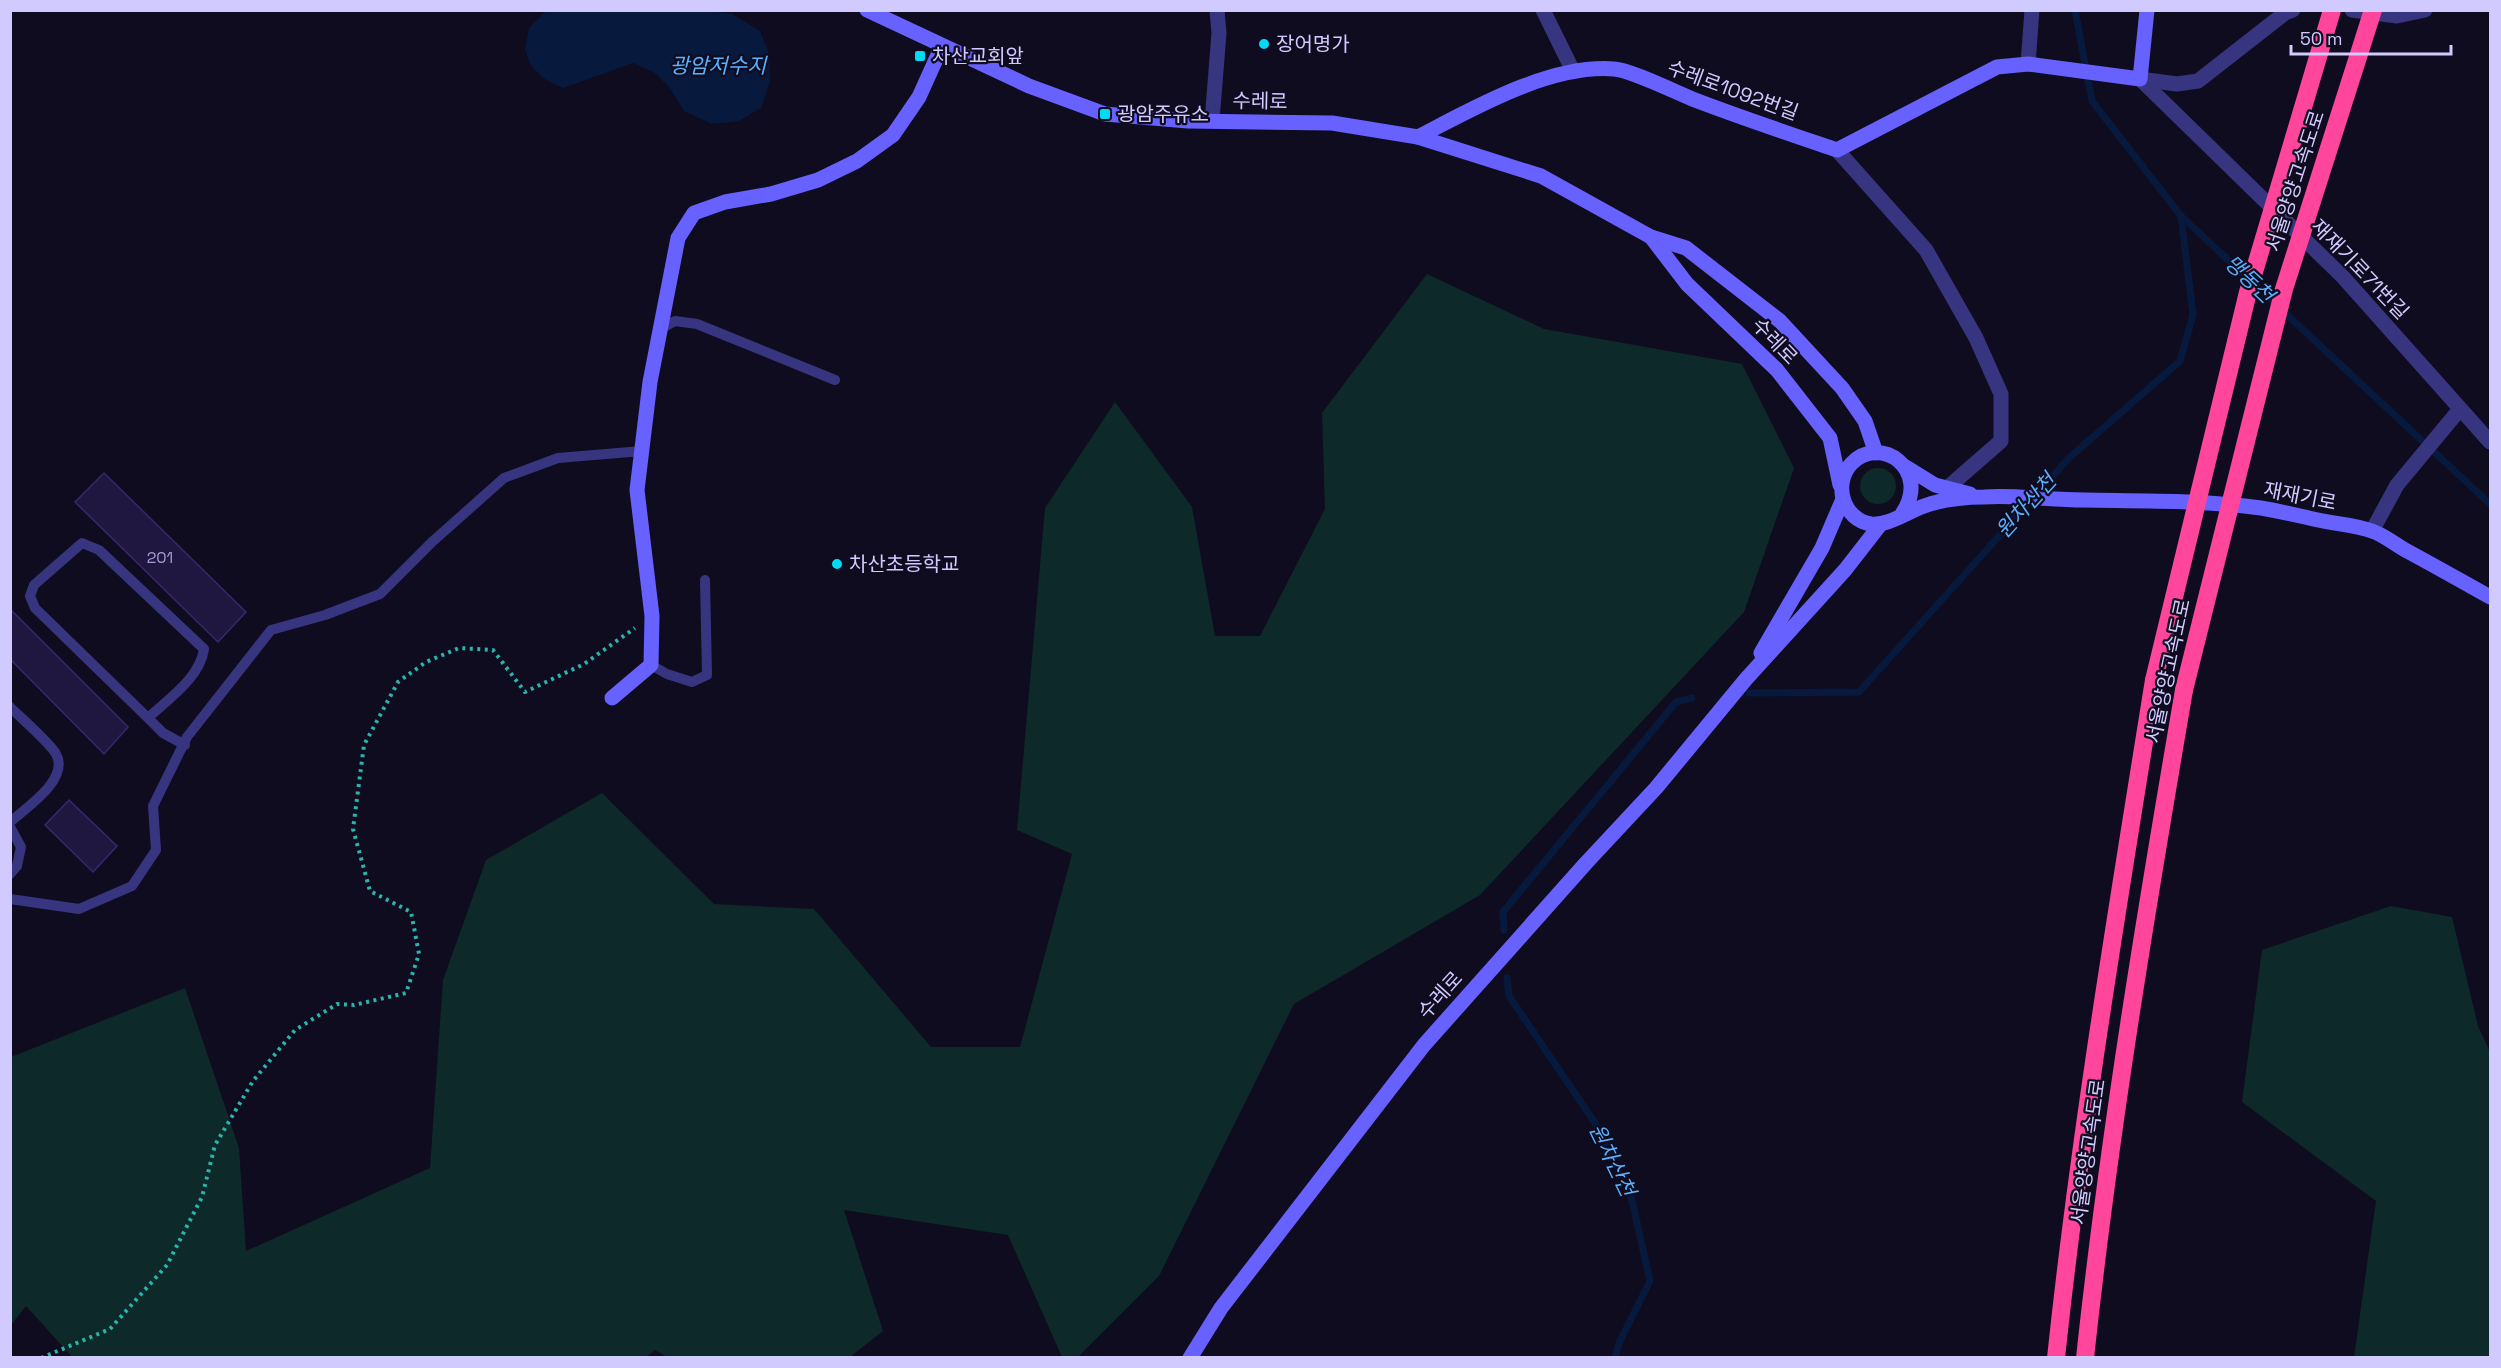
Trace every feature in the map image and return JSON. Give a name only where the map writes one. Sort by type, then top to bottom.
[{"type":"highway","name":"서울양양고속도로","points":[[2056,1358],[2067,1259],[2106,979],[2154,680],[2248,292],[2332,10]]},
{"type":"highway","name":"서울양양고속도로","points":[[2085,1358],[2095,1265],[2134,979],[2184,690],[2284,289],[2373,10]]},
{"type":"main road","name":"수레로","points":[[867,10],[1029,86],[1105,114],[1212,121],[1332,123],[1418,137],[1541,176],[1651,237],[1686,248],[1780,321],[1842,388],[1865,420],[1876,453]]},
{"type":"main road","points":[[1837,150],[1997,67],[2028,64],[2140,79],[2147,10]]},
{"type":"main road","points":[[612,698],[651,665],[652,616],[637,490],[650,382],[678,238],[694,213],[725,202],[771,194],[818,180],[857,161],[893,135],[919,97],[942,46]]},
{"type":"main road","name":"수레로1092번길","points":[[1418,137],[1471,109],[1554,75],[1573,71],[1617,69],[1709,106],[1837,150]]},
{"type":"main road","name":"수레로","points":[[1651,237],[1687,284],[1777,370],[1830,438],[1842,495],[1822,548],[1746,679]]},
{"type":"main road","points":[[1876,453],[1893,456],[1935,485],[1985,496],[1930,504],[1880,525],[1857,519],[1848,510],[1842,495],[1843,476],[1851,464],[1863,456],[1876,453]]},
{"type":"main road","points":[[1902,514],[1909,504],[1913,491],[1906,467]]},
{"type":"main road","name":"재재기로","points":[[1985,496],[2160,501],[2260,508],[2372,531],[2490,597]]},
{"type":"main road","name":"수레로","points":[[1190,1358],[1221,1308],[1424,1045],[1656,788],[1746,679],[1845,570],[1880,525]]},
{"type":"street","points":[[1212,121],[1219,33],[1217,10]]},
{"type":"street","points":[[1544,10],[1573,71]]},
{"type":"street","points":[[2028,64],[2032,10]]},
{"type":"street","points":[[2140,79],[2177,84],[2198,81],[2285,13],[2293,10]]},
{"type":"street","points":[[2352,10],[2397,16],[2425,10]]},
{"type":"street","name":"재재기로71번길","points":[[2140,79],[2343,277],[2490,442]]},
{"type":"street","points":[[1837,150],[1926,250],[1976,338],[2001,394],[2001,441],[1946,489]]},
{"type":"street","points":[[2372,531],[2397,485],[2460,409]]},
{"type":"lane","points":[[660,329],[675,321],[697,324],[835,380]]},
{"type":"lane","points":[[10,899],[79,909],[132,886],[156,850],[153,806],[187,737],[271,630],[325,615],[380,594],[432,542],[504,478],[558,458],[642,452]]},
{"type":"lane","points":[[148,718],[190,679],[202,662],[204,649],[99,550],[82,543],[70,550],[34,585],[30,596],[35,608],[163,733],[184,745]]},
{"type":"lane","points":[[651,665],[667,674],[692,682],[707,675],[705,580]]},
{"type":"lane","points":[[10,707],[56,753],[60,769],[57,777],[42,794],[10,822]]},
{"type":"lane","points":[[10,827],[21,847],[17,866],[10,874]]},
{"type":"path","points":[[40,1358],[110,1329],[167,1265],[202,1197],[215,1145],[253,1081],[295,1030],[337,1004],[354,1005],[406,993],[419,954],[411,912],[370,891],[353,829],[364,745],[398,681],[426,662],[459,648],[493,650],[525,692],[584,664],[652,616]]},
{"type":"green space","points":[[1427,274],[1544,329],[1742,364],[1794,468],[1744,612],[1480,895],[1294,1004],[1159,1276],[1078,1357],[1062,1357],[1008,1235],[844,1210],[883,1331],[850,1357],[669,1358],[655,1350],[645,1358],[73,1358],[26,1306],[11,1325],[11,1057],[185,988],[239,1148],[246,1251],[430,1168],[443,980],[486,860],[602,793],[714,904],[814,909],[931,1047],[1020,1047],[1072,854],[1017,830],[1045,508],[1115,402],[1192,507],[1215,636],[1260,636],[1325,509],[1322,413]]},
{"type":"green space","points":[[1878,468],[1891,473],[1896,486],[1891,499],[1878,504],[1865,499],[1860,486],[1865,473]]},
{"type":"green space","points":[[2391,906],[2452,917],[2478,1026],[2490,1052],[2490,1357],[2354,1357],[2376,1201],[2242,1102],[2262,950]]},
{"type":"water","name":"광암저수지","points":[[703,10],[732,14],[760,31],[769,53],[770,81],[761,108],[739,121],[712,124],[684,111],[669,87],[655,73],[633,63],[563,88],[543,78],[530,64],[525,49],[529,28],[546,11]]},
{"type":"building","points":[[104,473],[246,612],[218,642],[75,502]]},
{"type":"building","points":[[10,609],[128,727],[104,754],[10,659]]},
{"type":"building","points":[[69,800],[117,846],[93,872],[45,825]]},
{"type":"waterway","name":"맹동천","points":[[2075,10],[2092,101],[2181,216],[2490,504]]},
{"type":"waterway","name":"원차산천","points":[[1749,693],[1859,692],[2070,457],[2180,361],[2193,315],[2181,216]]},
{"type":"waterway","name":"원차산천","points":[[1504,930],[1503,912],[1676,702],[1692,698]]},
{"type":"waterway","name":"원차산천","points":[[1507,978],[1509,996],[1595,1123],[1631,1196],[1650,1281],[1619,1343],[1615,1358]]},
{"type":"place","name":"장어명가","points":[[1264,44]]},
{"type":"place","name":"차산교회앞","points":[[920,56]]},
{"type":"place","name":"광암주유소","points":[[1105,114]]},
{"type":"place","name":"차산초등학교","points":[[837,564]]}]
